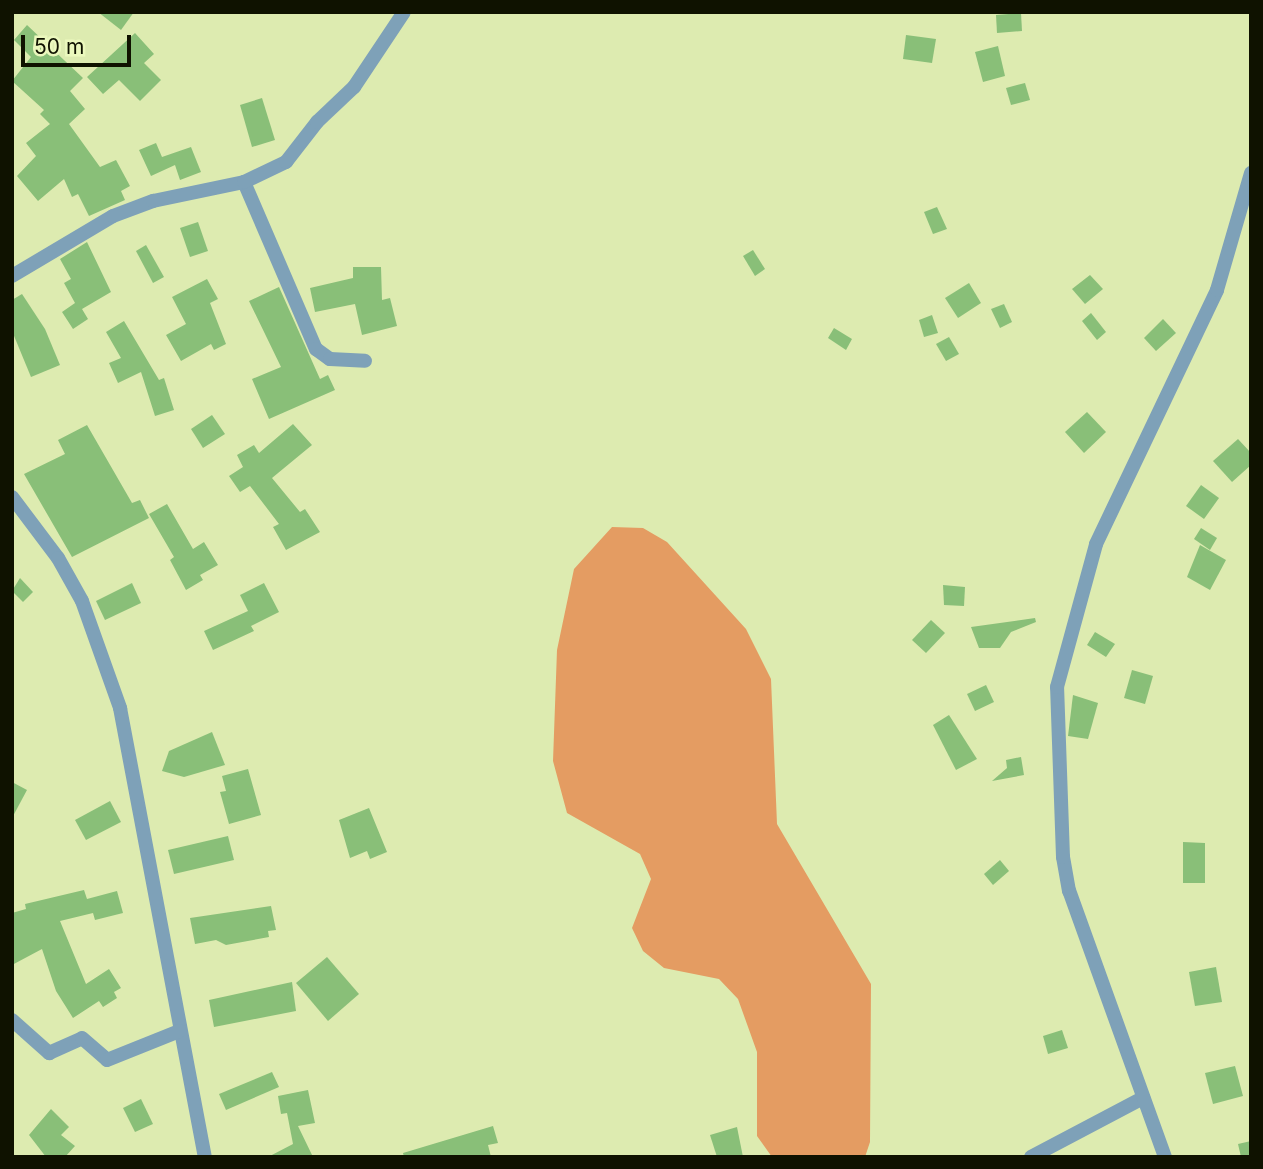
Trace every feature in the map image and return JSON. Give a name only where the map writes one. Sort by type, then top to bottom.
[{"type":"street","points":[[12,276],[113,216],[153,201],[244,182],[286,162],[317,122],[354,87],[404,12]]},
{"type":"street","points":[[1166,1157],[1069,891],[1063,857],[1056,687],[1096,544],[1217,290],[1251,173]]},
{"type":"street","points":[[244,182],[316,349],[330,359],[365,360]]},
{"type":"street","points":[[12,497],[58,558],[82,601],[120,708],[179,1031],[205,1157]]},
{"type":"street","points":[[12,1020],[50,1053],[82,1038],[107,1060],[179,1031]]},
{"type":"street","points":[[1031,1157],[1143,1098]]},
{"type":"shaded area","points":[[612,527],[643,528],[667,542],[746,629],[771,679],[777,824],[871,984],[870,1142],[865,1157],[772,1157],[757,1136],[757,1052],[738,999],[719,979],[664,968],[643,951],[632,928],[651,879],[640,854],[567,813],[553,761],[557,650],[574,569]]},
{"type":"building","points":[[98,12],[134,12],[121,30]]},
{"type":"building","points":[[1021,13],[1022,31],[997,33],[996,15]]},
{"type":"building","points":[[27,25],[83,78],[70,91],[85,109],[69,124],[100,167],[116,160],[130,186],[121,191],[125,200],[89,216],[78,194],[72,197],[64,179],[38,201],[17,176],[36,156],[26,143],[50,124],[40,114],[44,110],[12,81],[31,57],[14,40]]},
{"type":"building","points":[[135,33],[154,54],[144,63],[161,80],[140,101],[119,80],[103,94],[87,77]]},
{"type":"building","points":[[906,35],[936,39],[932,63],[903,59]]},
{"type":"building","points":[[998,46],[1005,76],[983,82],[975,52]]},
{"type":"building","points":[[1025,83],[1030,100],[1011,105],[1006,88]]},
{"type":"building","points":[[262,98],[275,140],[252,147],[240,105]]},
{"type":"building","points":[[156,143],[162,157],[191,147],[201,172],[180,180],[175,165],[151,176],[139,150]]},
{"type":"building","points":[[937,207],[947,229],[933,234],[924,212]]},
{"type":"building","points":[[198,222],[208,251],[190,257],[180,228]]},
{"type":"building","points":[[87,242],[111,292],[82,309],[88,319],[73,329],[62,312],[75,303],[64,283],[71,279],[60,259]]},
{"type":"building","points":[[146,245],[164,277],[153,283],[136,251]]},
{"type":"building","points":[[753,250],[765,269],[755,276],[743,256]]},
{"type":"building","points":[[353,267],[381,267],[382,300],[390,298],[397,326],[362,335],[355,304],[315,312],[310,288],[353,278]]},
{"type":"building","points":[[1090,275],[1103,289],[1085,304],[1072,289]]},
{"type":"building","points":[[207,279],[218,299],[210,303],[226,344],[214,350],[211,344],[181,361],[166,335],[186,324],[172,297]]},
{"type":"building","points":[[969,283],[981,303],[958,318],[945,298]]},
{"type":"building","points":[[279,287],[320,379],[328,375],[335,390],[269,419],[252,379],[281,367],[249,301]]},
{"type":"building","points":[[22,294],[45,329],[60,365],[31,377],[12,331],[12,300]]},
{"type":"building","points":[[1004,304],[1012,322],[1000,328],[991,309]]},
{"type":"building","points":[[1091,313],[1106,332],[1097,340],[1082,321]]},
{"type":"building","points":[[932,315],[938,333],[924,337],[919,320]]},
{"type":"building","points":[[1163,319],[1176,333],[1156,351],[1144,338]]},
{"type":"building","points":[[124,321],[159,380],[164,378],[174,410],[155,416],[141,372],[118,383],[109,363],[121,358],[106,332]]},
{"type":"building","points":[[834,328],[852,339],[846,350],[828,338]]},
{"type":"building","points":[[949,337],[959,354],[946,361],[936,344]]},
{"type":"building","points":[[1087,412],[1106,432],[1084,453],[1065,432]]},
{"type":"building","points":[[212,415],[225,434],[203,448],[191,429]]},
{"type":"building","points":[[293,424],[312,445],[272,478],[300,512],[305,509],[320,532],[286,550],[273,527],[279,524],[250,486],[240,492],[229,476],[243,467],[237,455],[254,445],[259,453]]},
{"type":"building","points":[[87,425],[132,503],[140,500],[149,518],[72,557],[24,474],[65,454],[58,440]]},
{"type":"building","points":[[1238,439],[1251,453],[1251,465],[1232,482],[1213,461]]},
{"type":"building","points":[[1201,485],[1219,498],[1204,519],[1186,506]]},
{"type":"building","points":[[167,504],[193,549],[204,542],[218,565],[200,575],[203,580],[186,590],[170,560],[174,557],[149,514]]},
{"type":"building","points":[[1201,528],[1217,538],[1210,550],[1194,539]]},
{"type":"building","points":[[1200,545],[1226,560],[1210,590],[1187,577]]},
{"type":"building","points":[[20,578],[33,592],[23,602],[12,591]]},
{"type":"building","points":[[132,583],[141,603],[105,620],[96,601]]},
{"type":"building","points":[[264,583],[279,612],[251,626],[254,631],[213,650],[204,631],[248,611],[240,595]]},
{"type":"building","points":[[943,585],[965,587],[964,606],[944,605]]},
{"type":"building","points":[[1035,618],[1036,622],[1011,632],[1000,648],[979,648],[971,627]]},
{"type":"building","points":[[931,620],[945,633],[926,653],[912,640]]},
{"type":"building","points":[[1095,632],[1115,644],[1106,657],[1087,645]]},
{"type":"building","points":[[1132,670],[1153,676],[1145,704],[1124,698]]},
{"type":"building","points":[[986,685],[994,702],[975,711],[967,694]]},
{"type":"building","points":[[1073,695],[1098,703],[1088,739],[1068,736]]},
{"type":"building","points":[[949,715],[977,759],[956,770],[933,725]]},
{"type":"building","points":[[212,732],[225,765],[184,777],[162,771],[169,751]]},
{"type":"building","points":[[1021,757],[1024,775],[992,781],[1007,768],[1006,760]]},
{"type":"building","points":[[248,769],[261,815],[229,824],[220,792],[226,791],[222,776]]},
{"type":"building","points":[[12,782],[27,790],[12,818]]},
{"type":"building","points":[[110,801],[121,822],[86,840],[75,820]]},
{"type":"building","points":[[369,808],[387,852],[370,859],[367,851],[350,858],[339,820]]},
{"type":"building","points":[[228,836],[234,860],[174,874],[168,850]]},
{"type":"building","points":[[1183,842],[1205,843],[1205,883],[1183,883]]},
{"type":"building","points":[[1000,860],[1009,871],[993,885],[984,874]]},
{"type":"building","points":[[84,890],[87,899],[117,891],[123,913],[95,920],[93,913],[60,921],[86,984],[109,969],[121,988],[114,992],[117,998],[103,1007],[99,1001],[73,1018],[56,991],[42,949],[12,965],[12,913],[26,909],[25,904]]},
{"type":"building","points":[[271,906],[276,930],[268,931],[269,937],[226,945],[216,940],[195,944],[190,918]]},
{"type":"building","points":[[327,957],[359,994],[328,1021],[296,983]]},
{"type":"building","points":[[1216,967],[1222,1002],[1195,1006],[1189,972]]},
{"type":"building","points":[[292,982],[296,1011],[214,1027],[209,1000]]},
{"type":"building","points":[[1062,1030],[1068,1048],[1048,1054],[1043,1036]]},
{"type":"building","points":[[1235,1066],[1243,1096],[1213,1104],[1205,1073]]},
{"type":"building","points":[[272,1072],[279,1087],[226,1110],[219,1094]]},
{"type":"building","points":[[308,1090],[315,1123],[298,1126],[313,1157],[268,1157],[293,1144],[287,1113],[281,1114],[278,1096]]},
{"type":"building","points":[[141,1099],[153,1124],[135,1132],[123,1108]]},
{"type":"building","points":[[51,1109],[69,1127],[61,1135],[75,1146],[65,1157],[46,1157],[29,1135]]},
{"type":"building","points":[[493,1126],[498,1143],[488,1145],[491,1157],[404,1157],[403,1153]]},
{"type":"building","points":[[737,1127],[743,1157],[717,1157],[710,1135]]},
{"type":"building","points":[[1251,1141],[1251,1157],[1241,1157],[1238,1144]]}]
